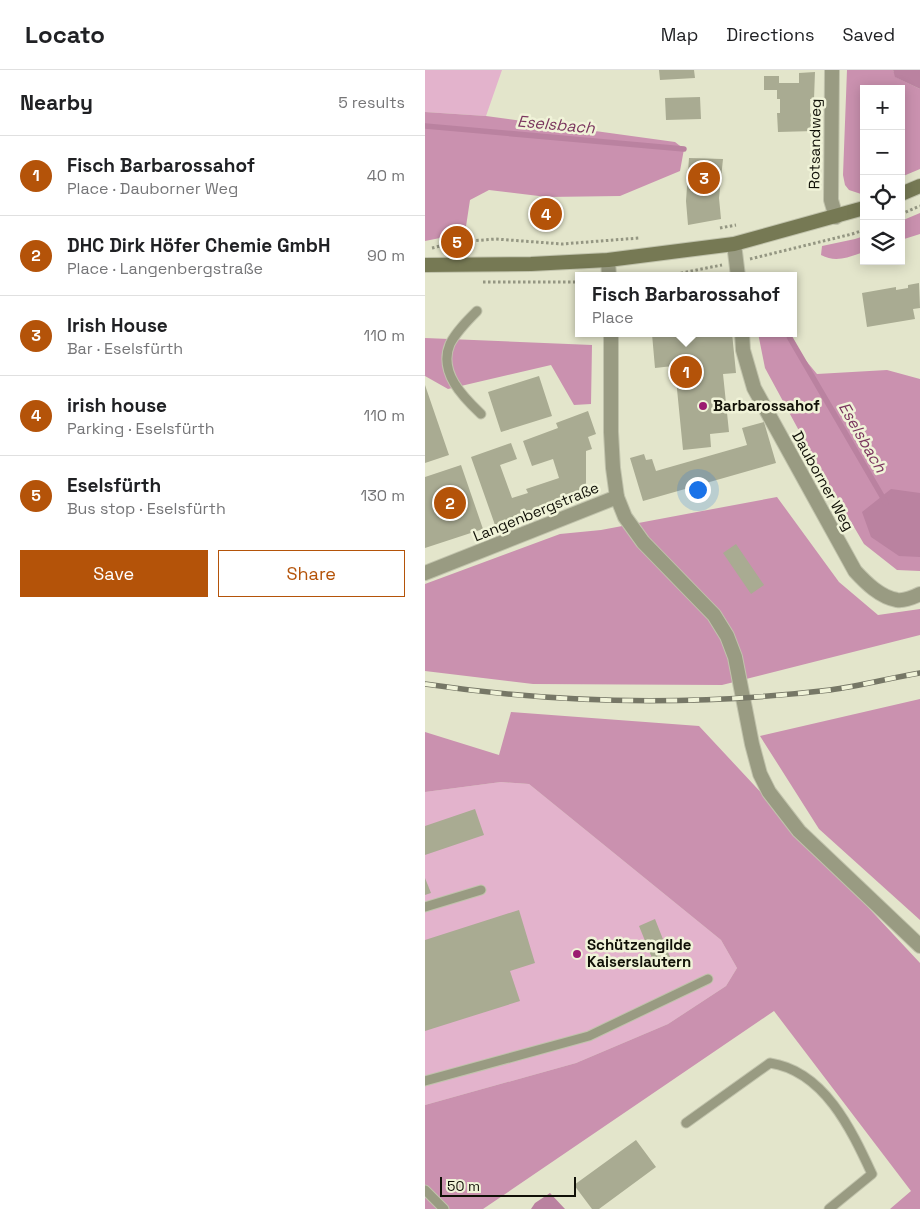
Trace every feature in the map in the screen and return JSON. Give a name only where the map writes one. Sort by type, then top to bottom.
[{"type":"main road","points":[[905,192],[920,186]]},
{"type":"main road","points":[[425,265],[538,264],[608,260],[734,244],[836,218],[860,209]]},
{"type":"street","name":"Rotsandweg","points":[[832,70],[831,200],[836,218]]},
{"type":"street","points":[[734,244],[737,269]]},
{"type":"street","points":[[608,260],[609,272]]},
{"type":"street","name":"Langenbergstraße","points":[[425,573],[617,497],[611,432],[611,337]]},
{"type":"street","name":"Dauborner Weg","points":[[742,337],[743,350],[754,388],[855,571],[866,584],[885,596],[898,601],[920,594]]},
{"type":"street","points":[[617,497],[632,530],[714,615],[727,636],[735,657],[752,744],[760,774],[769,792],[799,831],[920,946]]},
{"type":"lane","points":[[477,311],[462,326],[450,345],[447,363],[451,380],[463,397],[481,414]]},
{"type":"lane","points":[[425,907],[481,890]]},
{"type":"lane","points":[[425,1081],[589,1036],[708,979]]},
{"type":"lane","points":[[686,1123],[770,1064],[784,1065],[799,1072],[818,1088],[843,1118],[872,1174],[829,1209]]},
{"type":"lane","points":[[425,1190],[444,1209]]},
{"type":"path","points":[[905,212],[920,206]]},
{"type":"path","points":[[712,229],[741,225]]},
{"type":"path","points":[[707,272],[737,269],[860,231]]},
{"type":"path","points":[[425,248],[457,242],[496,239],[562,244],[644,238]]},
{"type":"path","points":[[477,282],[575,282]]},
{"type":"shaded area","points":[[425,70],[502,70],[486,116],[425,112]]},
{"type":"shaded area","points":[[847,70],[893,70],[896,77],[920,89],[920,169],[905,175],[905,85],[860,85],[860,194],[849,190],[845,185],[843,175]]},
{"type":"shaded area","points":[[893,70],[920,70],[920,89],[895,77]]},
{"type":"shaded area","points":[[425,112],[486,116],[675,142],[684,149],[680,171],[620,196],[547,197],[489,190],[470,200],[465,233],[425,241]]},
{"type":"shaded area","points":[[920,213],[920,234],[905,239],[905,219]]},
{"type":"shaded area","points":[[860,237],[860,253],[837,259],[821,255],[822,246]]},
{"type":"shaded area","points":[[759,337],[786,337],[817,374],[887,370],[920,379],[920,571],[897,570],[864,544],[816,462],[765,368]]},
{"type":"shaded area","points":[[425,338],[592,345],[591,404],[574,405],[551,365],[448,389],[425,376]]},
{"type":"shaded area","points":[[891,489],[920,493],[920,557],[899,556],[871,537],[862,512]]},
{"type":"shaded area","points":[[777,497],[839,582],[878,615],[920,609],[920,635],[722,685],[533,684],[425,671],[425,584],[560,534],[601,530]]},
{"type":"shaded area","points":[[920,699],[920,920],[819,829],[760,736]]},
{"type":"shaded area","points":[[511,712],[699,726],[920,963],[920,1209],[890,1209],[911,1191],[774,1011],[483,1209],[425,1209],[425,1105],[576,1063],[668,1024],[726,986],[737,968],[721,940],[529,784],[501,782],[425,792],[425,732],[499,755]]},
{"type":"shaded area","name":"Schützengilde Kaiserslautern","points":[[501,782],[529,784],[721,940],[737,968],[726,986],[668,1024],[576,1063],[425,1105],[425,792]]},
{"type":"shaded area","points":[[550,1193],[565,1209],[531,1209],[535,1203]]},
{"type":"building","points":[[659,70],[694,70],[695,78],[660,80]]},
{"type":"building","points":[[815,72],[814,99],[810,99],[810,113],[814,113],[814,131],[778,132],[777,113],[780,113],[780,99],[777,99],[777,90],[764,90],[764,76],[779,76],[779,83],[799,83],[799,73]]},
{"type":"building","points":[[700,97],[701,119],[666,120],[665,98]]},
{"type":"building","points":[[689,158],[723,159],[719,198],[721,219],[688,225],[686,201]]},
{"type":"building","points":[[919,283],[920,308],[913,309],[915,319],[867,327],[862,293],[896,287],[896,290],[908,288],[908,285]]},
{"type":"building","name":"Barbarossahof","points":[[652,337],[732,337],[736,373],[723,374],[729,432],[710,434],[711,447],[683,450],[676,379],[692,377],[691,364],[655,368]]},
{"type":"building","points":[[539,376],[552,416],[501,432],[488,392]]},
{"type":"building","points":[[425,385],[449,455],[425,463]]},
{"type":"building","points":[[588,411],[596,434],[588,437],[592,449],[586,451],[586,494],[495,525],[471,457],[511,443],[517,459],[500,465],[512,498],[528,493],[526,489],[559,478],[553,459],[532,466],[523,441],[558,428],[556,423]]},
{"type":"building","points":[[764,422],[776,463],[643,501],[630,458],[644,454],[646,460],[652,459],[656,471],[747,445],[742,428]]},
{"type":"building","points":[[461,465],[483,529],[425,548],[425,477]]},
{"type":"building","points":[[736,544],[764,585],[751,594],[723,553]]},
{"type":"building","points":[[475,809],[484,835],[425,855],[425,826]]},
{"type":"building","points":[[425,878],[431,893],[425,895]]},
{"type":"building","points":[[519,910],[535,963],[510,971],[520,1001],[425,1031],[425,940]]},
{"type":"building","points":[[655,919],[670,957],[654,963],[639,926]]},
{"type":"building","points":[[636,1140],[656,1167],[599,1209],[592,1209],[574,1185]]},
{"type":"waterway","name":"Eselsbach","points":[[425,126],[684,149]]},
{"type":"waterway","name":"Eselsbach","points":[[789,337],[886,503]]},
{"type":"railway","points":[[425,684],[475,691],[576,699],[729,699],[830,690],[920,673]]},
{"type":"place","name":"Irish House","points":[[704,178]]},
{"type":"place","name":"irish house","points":[[546,214]]},
{"type":"place","name":"Eselsfürth","points":[[457,242]]},
{"type":"place","name":"Fisch Barbarossahof","points":[[686,372]]},
{"type":"place","name":"Barbarossahof","points":[[703,406]]},
{"type":"place","name":"DHC Dirk Höfer Chemie GmbH","points":[[450,503]]},
{"type":"place","name":"Schützengilde Kaiserslautern","points":[[577,954]]}]
